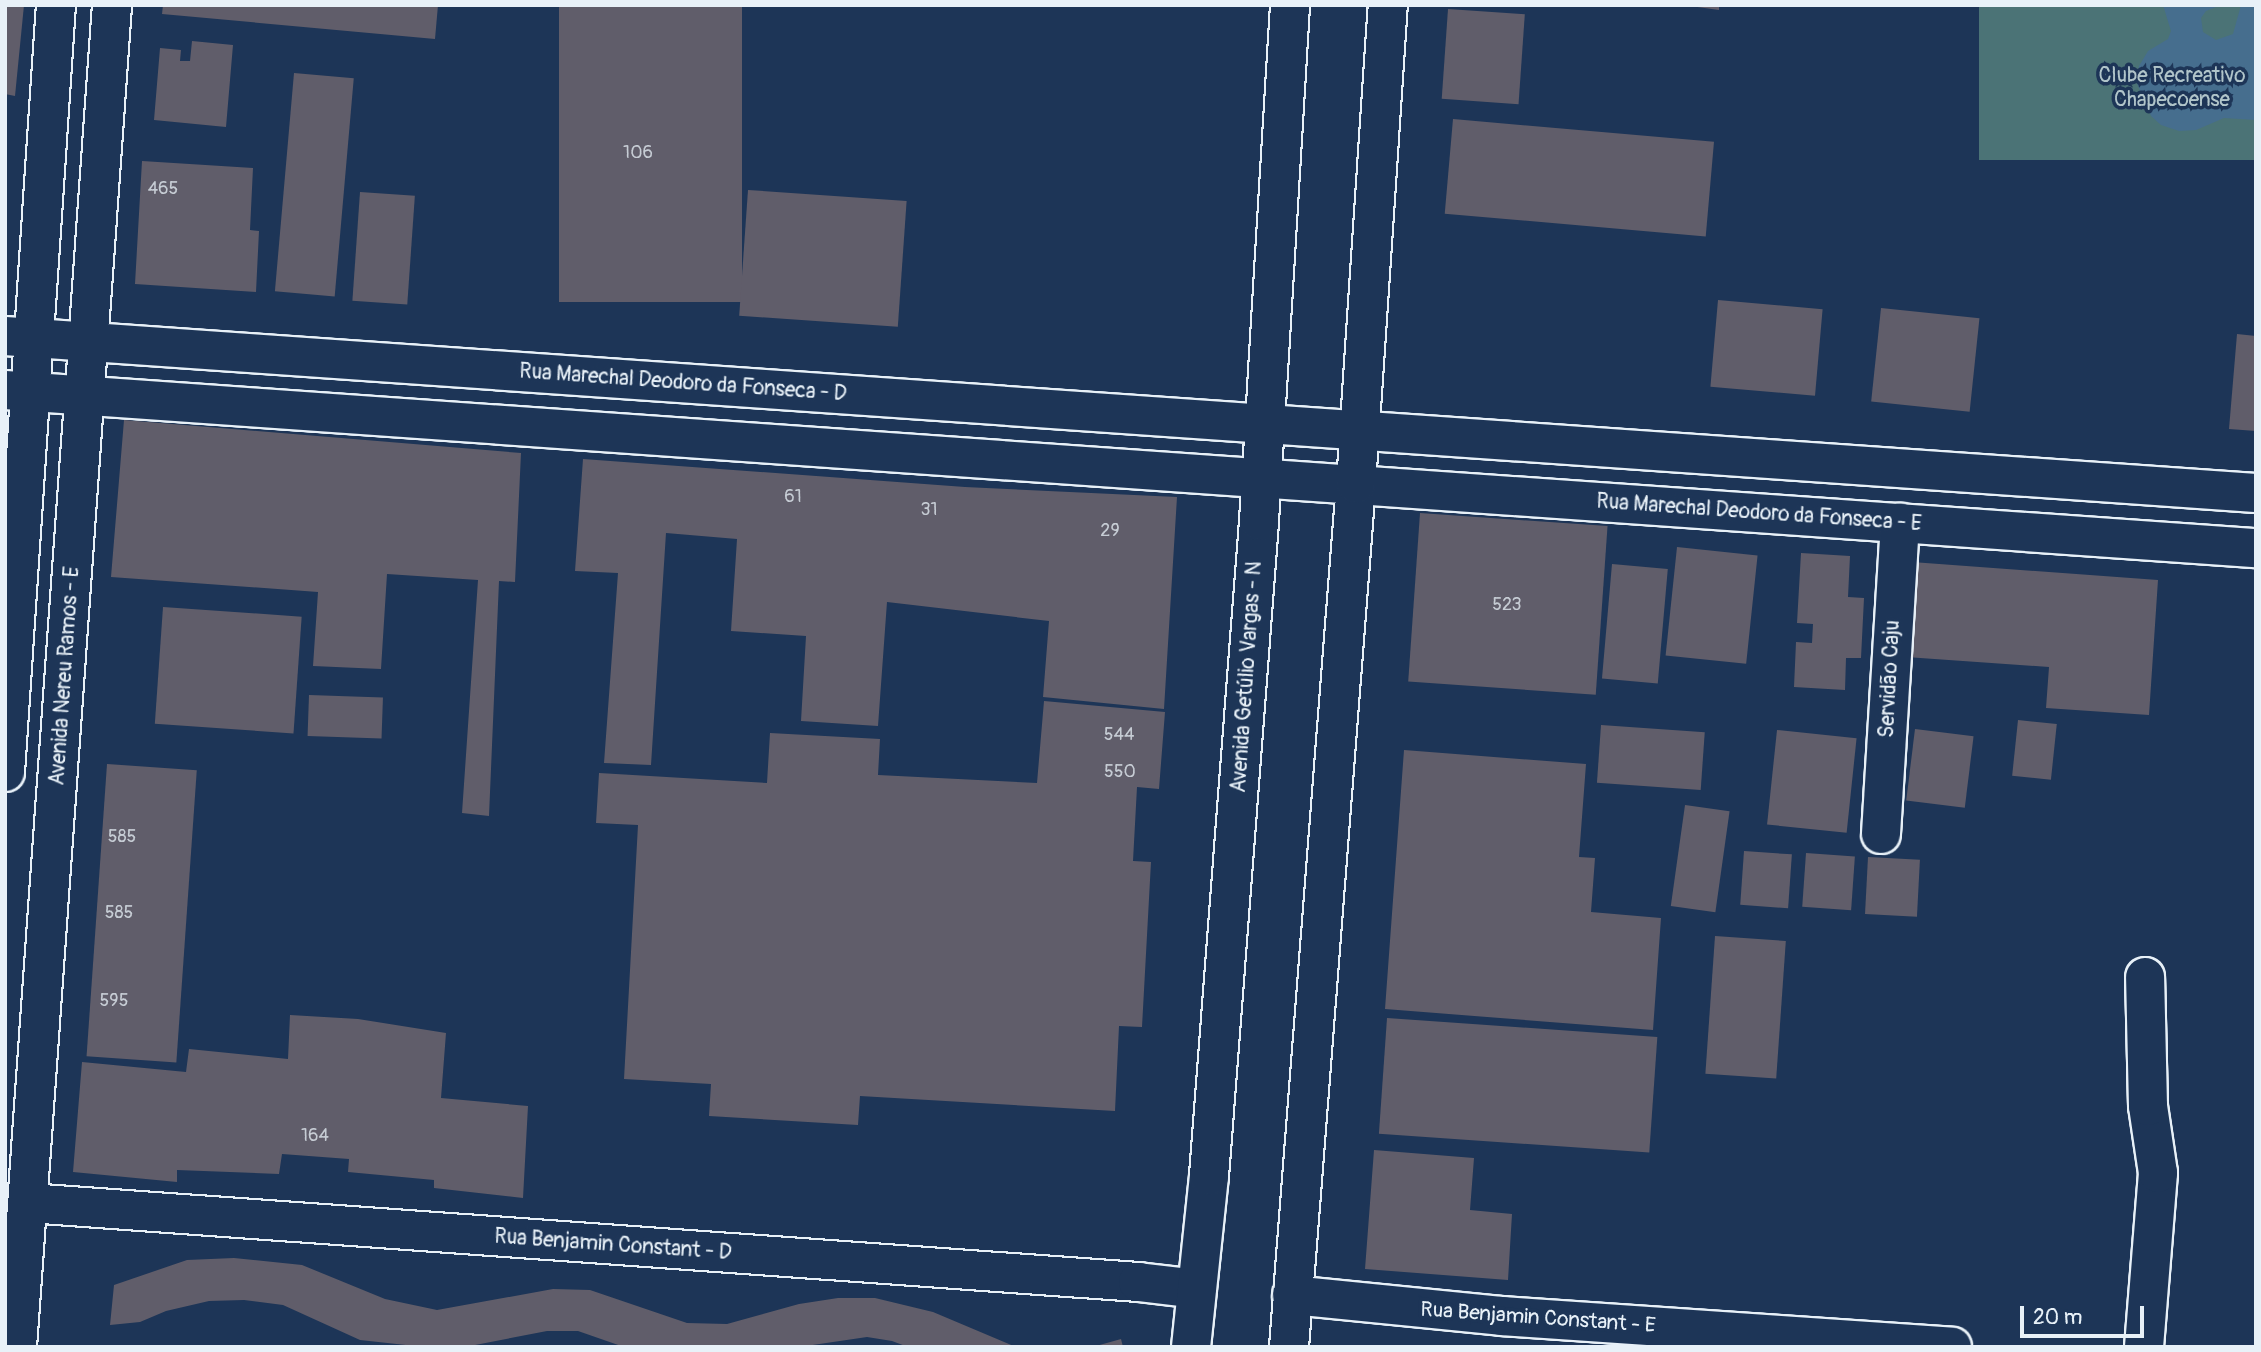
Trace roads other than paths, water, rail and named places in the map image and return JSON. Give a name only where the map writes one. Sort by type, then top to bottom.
[{"type":"street","points":[[5,772],[21,337],[56,5]]},
{"type":"street","name":"Avenida Nereu Ramos - E","points":[[17,1347],[112,5]]},
{"type":"street","name":"Avenida Getúlio Vargas - N","points":[[1191,1347],[1198,1289],[1266,424],[1290,5]]},
{"type":"street","points":[[1289,1347],[1360,431],[1388,5]]},
{"type":"street","name":"Rua Marechal Deodoro da Fonseca - D","points":[[21,337],[1360,431]]},
{"type":"street","points":[[19,391],[1262,478]]},
{"type":"street","points":[[1360,431],[2256,493]]},
{"type":"street","name":"Rua Marechal Deodoro da Fonseca - E","points":[[1262,478],[2256,548]]},
{"type":"street","name":"Servidão Caju","points":[[1881,834],[1900,523]]},
{"type":"street","points":[[2144,1347],[2158,1173],[2148,1106],[2146,977]]},
{"type":"street","name":"Rua Benjamin Constant - D","points":[[27,1203],[1110,1280],[1198,1289]]},
{"type":"street","name":"Rua Benjamin Constant - E","points":[[1292,1295],[1489,1315],[1952,1347]]},
{"type":"water","points":[[2163,5],[2221,5],[2206,11],[2201,18],[2203,32],[2216,40],[2233,34],[2241,5],[2256,5],[2256,120],[2224,118],[2196,130],[2179,131],[2161,125],[2151,116],[2136,81],[2139,66],[2148,51],[2168,39],[2171,31]]},
{"type":"park label","name":"Clube Recreativo Chapecoense","points":[[2172,88]]}]
